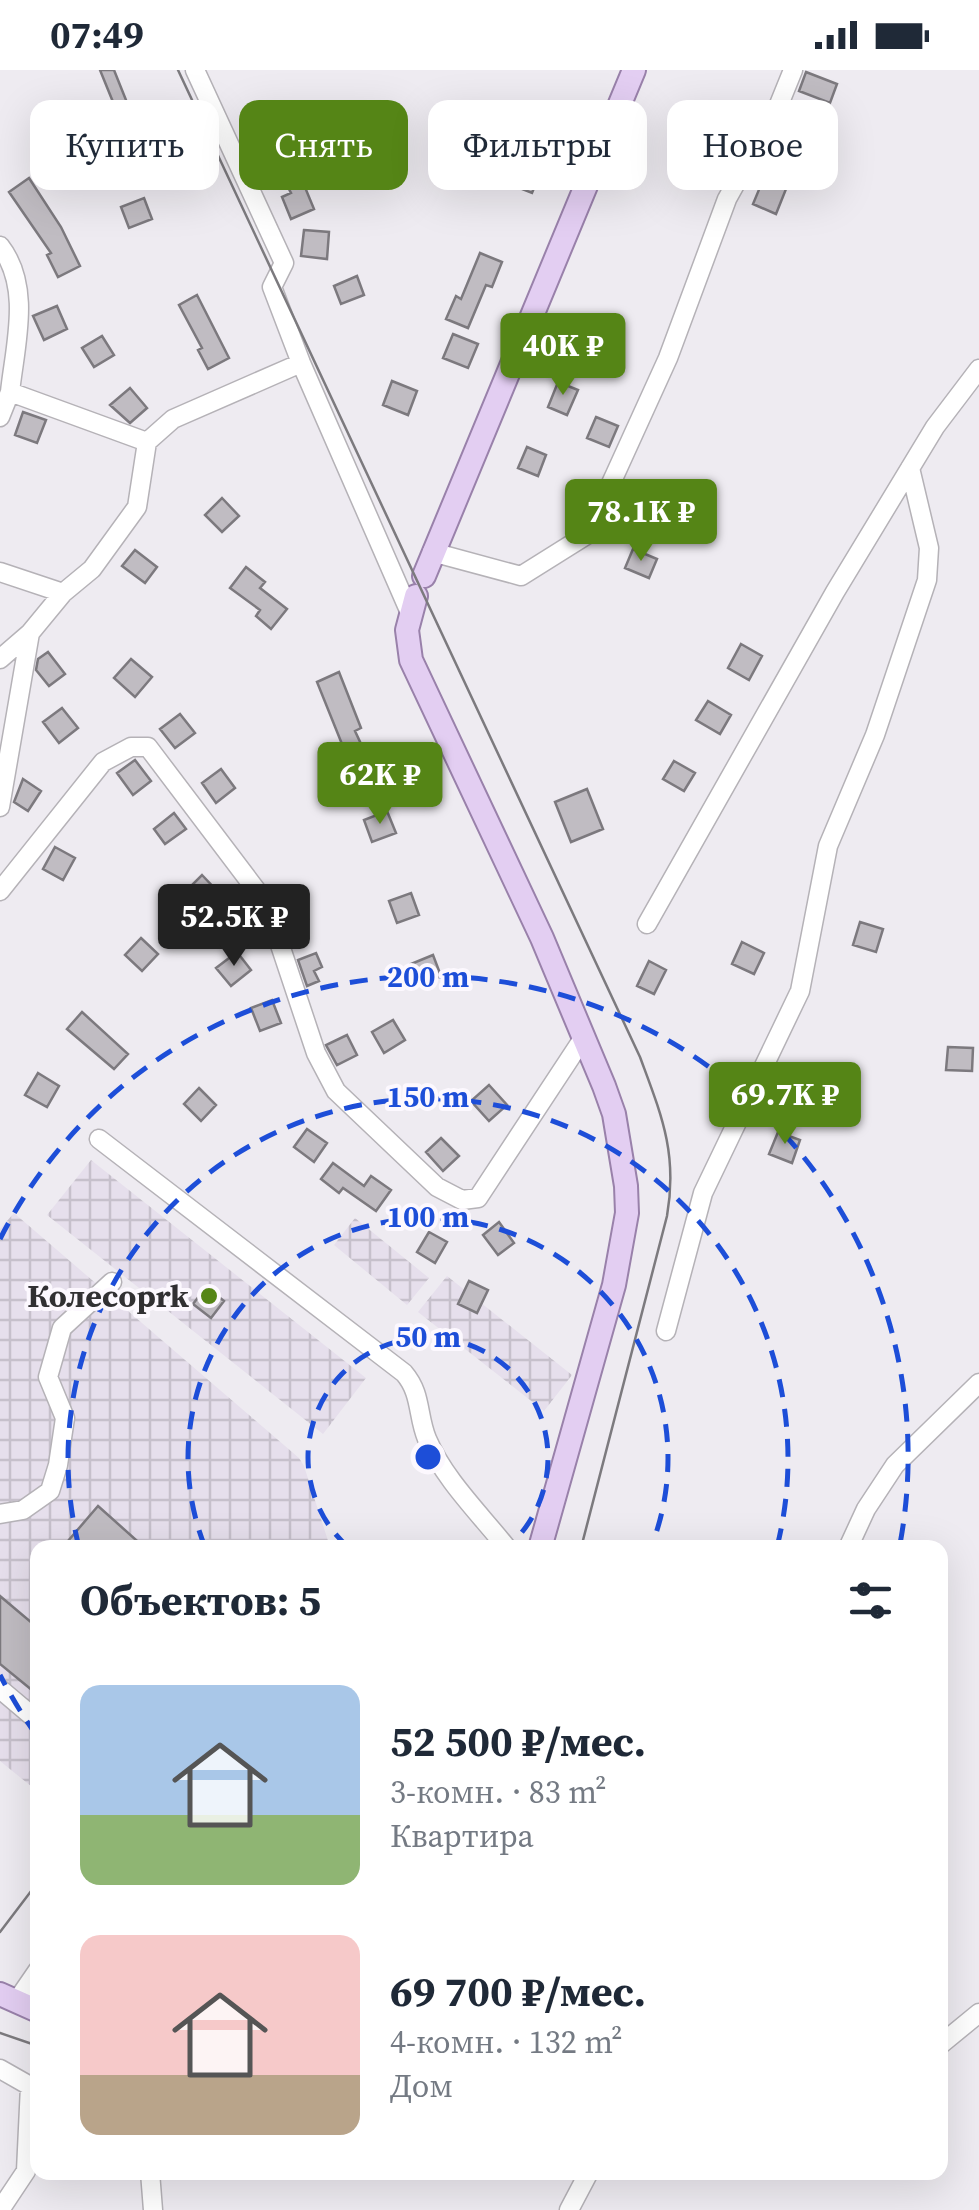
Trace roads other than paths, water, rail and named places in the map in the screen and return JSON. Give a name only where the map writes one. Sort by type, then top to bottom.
[{"type":"main road","points":[[542,1540],[614,1285],[626,1212],[626,1186],[614,1114],[542,938],[411,660],[407,630],[432,552],[634,70]]},
{"type":"street","points":[[195,70],[284,262],[272,287],[301,364],[417,596]]},
{"type":"street","points":[[432,552],[521,576],[588,534],[668,358],[727,199],[778,107],[793,70]]},
{"type":"street","points":[[0,246],[20,296],[10,392],[0,417]]},
{"type":"street","points":[[0,659],[92,569],[136,506],[147,442],[172,420],[301,364]]},
{"type":"street","points":[[647,924],[835,592],[935,427],[979,369]]},
{"type":"street","points":[[10,392],[147,442]]},
{"type":"street","points":[[666,1331],[703,1193],[800,991],[828,846],[875,735],[926,580],[929,548],[910,468]]},
{"type":"street","points":[[0,572],[64,593]]},
{"type":"street","points":[[0,807],[30,633]]},
{"type":"street","points":[[0,891],[103,762],[131,747],[148,747],[266,903],[316,1053],[336,1090],[437,1186],[462,1200],[478,1198],[584,1038]]},
{"type":"street","points":[[99,1140],[404,1373],[415,1386],[425,1436],[501,1540]]},
{"type":"street","points":[[0,1514],[23,1510],[50,1490],[65,1418],[48,1377],[62,1328],[112,1282]]},
{"type":"street","points":[[852,1540],[866,1508],[895,1465],[979,1382]]},
{"type":"street","points":[[0,1689],[30,1714]]},
{"type":"street","points":[[948,2038],[979,2013]]},
{"type":"street","points":[[0,2069],[30,2084]]},
{"type":"street","points":[[0,2210],[26,2171],[30,2128]]},
{"type":"street","points":[[151,2180],[153,2210]]},
{"type":"street","points":[[568,2210],[584,2180]]},
{"type":"tram line","points":[[178,70],[640,1057],[666,1134],[670,1173],[667,1216],[583,1540]]},
{"type":"tram line","points":[[0,1932],[30,1893]]},
{"type":"tram line","points":[[0,2033],[30,2043]]},
{"type":"place","name":"Колесоprk","points":[[209,1296]]}]
